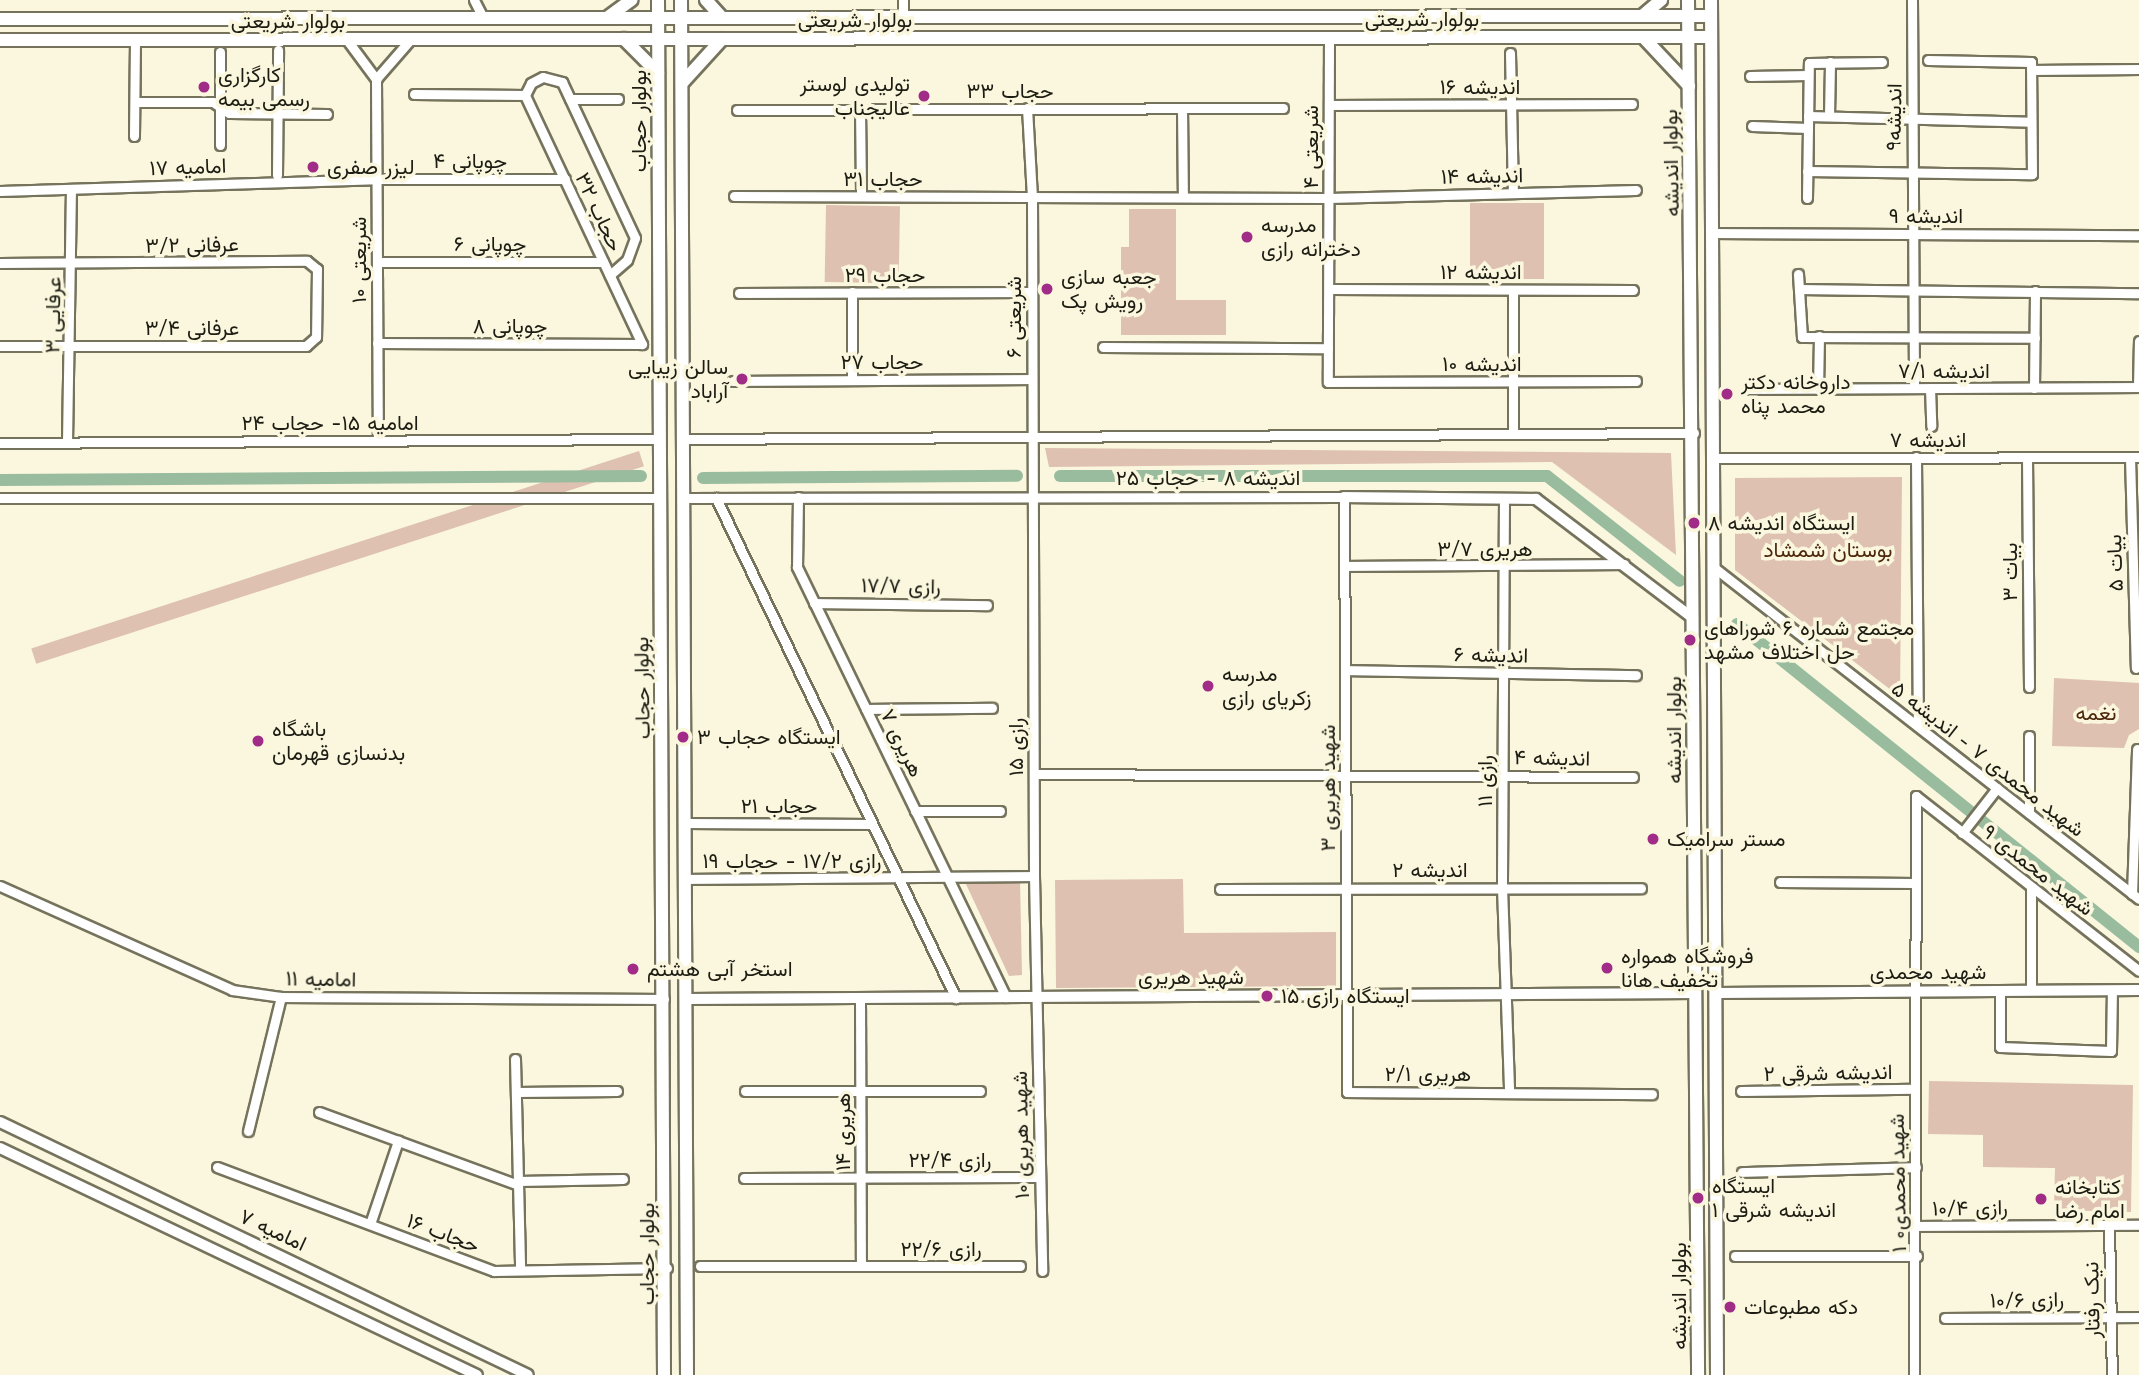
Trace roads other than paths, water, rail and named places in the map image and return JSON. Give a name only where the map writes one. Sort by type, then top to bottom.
[{"type":"main road","points":[[608,18],[631,0]]},
{"type":"main road","name":"بولوار حجاب","points":[[658,0],[667,1268],[664,1375]]},
{"type":"main road","name":"بولوار حجاب","points":[[681,0],[682,718],[686,823],[687,1375]]},
{"type":"main road","points":[[706,0],[722,18]]},
{"type":"main road","points":[[1642,16],[1661,0]]},
{"type":"main road","name":"بولوار اندیشه","points":[[1688,0],[1694,433],[1698,1375]]},
{"type":"main road","name":"بولوار اندیشه","points":[[1711,0],[1716,458],[1717,1375]]},
{"type":"main road","name":"بولوار شریعتی","points":[[3,19],[1711,16]]},
{"type":"main road","points":[[3,19],[3,40]]},
{"type":"main road","name":"بولوار شریعتی","points":[[3,40],[1711,37]]},
{"type":"main road","points":[[1644,38],[1689,86]]},
{"type":"main road","points":[[624,39],[658,73]]},
{"type":"main road","points":[[681,83],[722,39]]},
{"type":"main road","points":[[661,717],[682,718]]},
{"type":"main road","points":[[1696,993],[1717,993]]},
{"type":"street","points":[[474,0],[482,18]]},
{"type":"street","points":[[903,0],[903,17]]},
{"type":"street","name":"اندیشه۹","points":[[1912,0],[1910,172],[1914,388]]},
{"type":"street","name":"شریعتی ۴","points":[[1328,382],[1329,38]]},
{"type":"street","points":[[134,136],[135,40]]},
{"type":"street","points":[[347,40],[376,79],[410,40]]},
{"type":"street","points":[[277,175],[278,50]]},
{"type":"street","points":[[220,52],[220,145]]},
{"type":"street","points":[[1510,53],[1513,193]]},
{"type":"street","points":[[1807,171],[2032,174],[2031,62],[1928,60]]},
{"type":"street","points":[[1829,62],[1829,116]]},
{"type":"street","points":[[1807,198],[1810,63],[1882,62]]},
{"type":"street","points":[[2031,70],[2139,69]]},
{"type":"street","points":[[1750,76],[1808,75]]},
{"type":"street","points":[[414,94],[525,96],[531,83],[542,77],[562,82],[635,238],[628,260],[610,275]]},
{"type":"street","name":"شریعتی ۱۰","points":[[376,79],[378,440]]},
{"type":"street","name":"حجاب ۳۲","points":[[525,96],[642,344]]},
{"type":"street","points":[[570,99],[618,99]]},
{"type":"street","points":[[135,102],[213,102],[229,113],[327,114]]},
{"type":"street","name":"اندیشه ۱۶","points":[[1329,105],[1632,104]]},
{"type":"street","points":[[860,108],[861,196]]},
{"type":"street","name":"شریعتی ۶","points":[[1027,108],[1032,197],[1033,498]]},
{"type":"street","points":[[1182,108],[1183,197]]},
{"type":"street","name":"حجاب ۳۳","points":[[737,110],[1283,108]]},
{"type":"street","points":[[1808,116],[2031,122]]},
{"type":"street","points":[[1752,127],[1808,128]]},
{"type":"street","name":"چوپانی ۴","points":[[376,179],[565,179]]},
{"type":"street","name":"امامیه ۱۷","points":[[0,191],[376,179]]},
{"type":"street","name":"عرفایی ۳","points":[[67,442],[71,189]]},
{"type":"street","name":"اندیشه ۱۴","points":[[1183,197],[1329,198],[1636,190]]},
{"type":"street","name":"حجاب ۳۱","points":[[734,196],[1183,197]]},
{"type":"street","name":"اندیشه ۹","points":[[1713,233],[2139,235]]},
{"type":"street","name":"چوپانی ۶","points":[[377,262],[603,262]]},
{"type":"street","name":"عرفانی ۳/۲","points":[[0,263],[313,263],[317,269],[313,342]]},
{"type":"street","points":[[1798,274],[1802,337],[1913,335],[2035,338]]},
{"type":"street","name":"اندیشه ۱۲","points":[[1328,289],[1633,290]]},
{"type":"street","points":[[1799,289],[2139,293]]},
{"type":"street","points":[[1513,290],[1513,434]]},
{"type":"street","points":[[2034,388],[2035,291]]},
{"type":"street","points":[[852,292],[852,379]]},
{"type":"street","name":"حجاب ۲۹","points":[[739,293],[1032,292]]},
{"type":"street","points":[[1818,389],[1819,336]]},
{"type":"street","points":[[2138,387],[2139,341]]},
{"type":"street","name":"عرفانی ۳/۴","points":[[0,346],[313,342]]},
{"type":"street","name":"چوپانی ۸","points":[[377,343],[642,344]]},
{"type":"street","points":[[1103,347],[1328,348]]},
{"type":"street","name":"حجاب ۲۷","points":[[733,381],[1032,379]]},
{"type":"street","name":"اندیشه ۱۰","points":[[1328,382],[1636,381]]},
{"type":"street","name":"اندیشه ۷/۱","points":[[1749,389],[2138,387]]},
{"type":"street","points":[[1930,388],[1931,426]]},
{"type":"street","name":"اندیشه ۸ - حجاب ۲۵","points":[[682,439],[1694,433]]},
{"type":"street","name":"امامیه ۱۵- حجاب ۲۴","points":[[0,443],[660,439]]},
{"type":"street","points":[[1916,457],[1918,726]]},
{"type":"street","name":"بیات ۳","points":[[2027,457],[2029,687]]},
{"type":"street","name":"اندیشه ۷","points":[[1716,458],[2134,457]]},
{"type":"street","name":"بیات ۵","points":[[2134,457],[2136,668]]},
{"type":"street","name":"شهید هریری ۳","points":[[1344,497],[1347,1091]]},
{"type":"street","points":[[0,498],[660,498]]},
{"type":"street","name":"اندیشه ۸ - حجاب ۲۵","points":[[682,498],[1536,499],[1626,564],[1693,618]]},
{"type":"street","points":[[716,498],[956,998]]},
{"type":"street","name":"هریری ۷","points":[[799,498],[797,567],[1006,997]]},
{"type":"street","name":"رازی ۱۵","points":[[1033,498],[1035,997]]},
{"type":"street","name":"رازی ۱۱","points":[[1504,498],[1502,887],[1508,994],[1509,1091]]},
{"type":"street","name":"هریری ۳/۷","points":[[1344,566],[1502,568],[1626,564]]},
{"type":"street","name":"شهید محمدی ۷ - اندیشه ۵","points":[[1716,569],[2136,897]]},
{"type":"street","name":"رازی ۱۷/۷","points":[[814,603],[987,605]]},
{"type":"street","name":"اندیشه ۶","points":[[1345,670],[1636,675]]},
{"type":"street","points":[[866,709],[992,708]]},
{"type":"street","points":[[2029,736],[2029,814]]},
{"type":"street","points":[[2136,897],[2137,749]]},
{"type":"street","name":"اندیشه ۴","points":[[1034,774],[1633,777]]},
{"type":"street","points":[[1962,833],[1997,788]]},
{"type":"street","name":"شهید محمدی ۹","points":[[1916,796],[2139,971]]},
{"type":"street","name":"شهید محمدی۰ ۱","points":[[1914,1375],[1917,1256],[1914,991],[1916,796]]},
{"type":"street","points":[[915,811],[1000,811]]},
{"type":"street","name":"حجاب ۲۱","points":[[686,823],[872,824]]},
{"type":"street","name":"رازی ۱۷/۲ - حجاب ۱۹","points":[[686,879],[1034,876]]},
{"type":"street","points":[[1780,883],[1914,883]]},
{"type":"street","name":"امامیه ۱۱","points":[[0,886],[232,990],[281,997],[664,999]]},
{"type":"street","points":[[2031,887],[2031,990]]},
{"type":"street","name":"اندیشه ۲","points":[[1220,888],[1641,888]]},
{"type":"street","points":[[2000,990],[2000,1047],[2111,1051],[2112,990]]},
{"type":"street","name":"شهید محمدی","points":[[1717,993],[2139,990]]},
{"type":"street","name":"شهید هریری","points":[[687,999],[1696,993]]},
{"type":"street","points":[[248,1131],[281,997]]},
{"type":"street","name":"شهید هریری ۱۰","points":[[1035,997],[1042,1271]]},
{"type":"street","name":"هریری ۱۴","points":[[860,998],[861,1266]]},
{"type":"street","points":[[515,1059],[520,1270]]},
{"type":"street","name":"اندیشه شرقی ۲","points":[[1741,1091],[1915,1089]]},
{"type":"street","points":[[516,1093],[617,1091]]},
{"type":"street","points":[[745,1091],[981,1091]]},
{"type":"street","name":"هریری ۲/۱","points":[[1347,1091],[1652,1094]]},
{"type":"street","points":[[318,1112],[518,1183],[623,1179]]},
{"type":"street","name":"امامیه ۷","points":[[0,1122],[528,1375]]},
{"type":"street","points":[[370,1224],[398,1141]]},
{"type":"street","name":"امامیه ۷","points":[[0,1148],[477,1375]]},
{"type":"street","points":[[83,1188],[93,1167]]},
{"type":"street","name":"حجاب ۱۶","points":[[217,1167],[494,1271],[667,1268]]},
{"type":"street","points":[[1742,1171],[1916,1167]]},
{"type":"street","name":"رازی ۲۲/۴","points":[[744,1178],[1040,1177]]},
{"type":"street","name":"نیک رفتار","points":[[2109,1224],[2112,1375]]},
{"type":"street","name":"رازی ۱۰/۴","points":[[1916,1226],[2139,1225]]},
{"type":"street","points":[[1735,1256],[1917,1256]]},
{"type":"street","name":"رازی ۲۲/۶","points":[[700,1266],[1020,1266]]},
{"type":"street","name":"رازی ۱۰/۶","points":[[1945,1318],[2139,1317]]},
{"type":"waterway","points":[[0,480],[641,476]]},
{"type":"waterway","points":[[703,478],[1017,476]]},
{"type":"waterway","points":[[1060,476],[1547,476],[1680,581]]},
{"type":"waterway","points":[[1737,624],[2139,947]]},
{"type":"place","name":"کارگزاری رسمی بیمه","points":[[204,87]]},
{"type":"place","name":"تولیدی لوستر عالیجناب","points":[[924,96]]},
{"type":"place","name":"لیزر صفری","points":[[313,167]]},
{"type":"place","name":"مدرسه دخترانه رازی","points":[[1247,237]]},
{"type":"place","name":"جعبه سازی رویش پک","points":[[1047,289]]},
{"type":"place","name":"سالن زیبایی آراباد","points":[[742,379]]},
{"type":"place","name":"داروخانه دکتر محمد پناه","points":[[1727,394]]},
{"type":"place","name":"ایستگاه اندیشه ۸","points":[[1694,523]]},
{"type":"place","name":"مجتمع شماره ۶ شوراهای حل اختلاف مشهد","points":[[1690,640]]},
{"type":"place","name":"مدرسه زکریای رازی","points":[[1208,686]]},
{"type":"place","name":"ایستگاه حجاب ۳","points":[[683,737]]},
{"type":"place","name":"باشگاه بدنسازی قهرمان","points":[[258,741]]},
{"type":"place","name":"مستر سرامیک","points":[[1653,839]]},
{"type":"place","name":"فروشگاه همواره تخفیف هانا","points":[[1607,968]]},
{"type":"place","name":"استخر آبی هشتم","points":[[633,969]]},
{"type":"place","name":"ایستگاه رازی ۱۵","points":[[1267,996]]},
{"type":"place","name":"ایستگاه اندیشه شرقی ۱","points":[[1698,1198]]},
{"type":"place","name":"کتابخانه امام رضا","points":[[2041,1199]]},
{"type":"place","name":"دکه مطبوعات","points":[[1730,1307]]},
{"type":"park label","name":"بوستان شمشاد","points":[[1828,550]]},
{"type":"park label","name":"نغمه","points":[[2096,713]]}]
